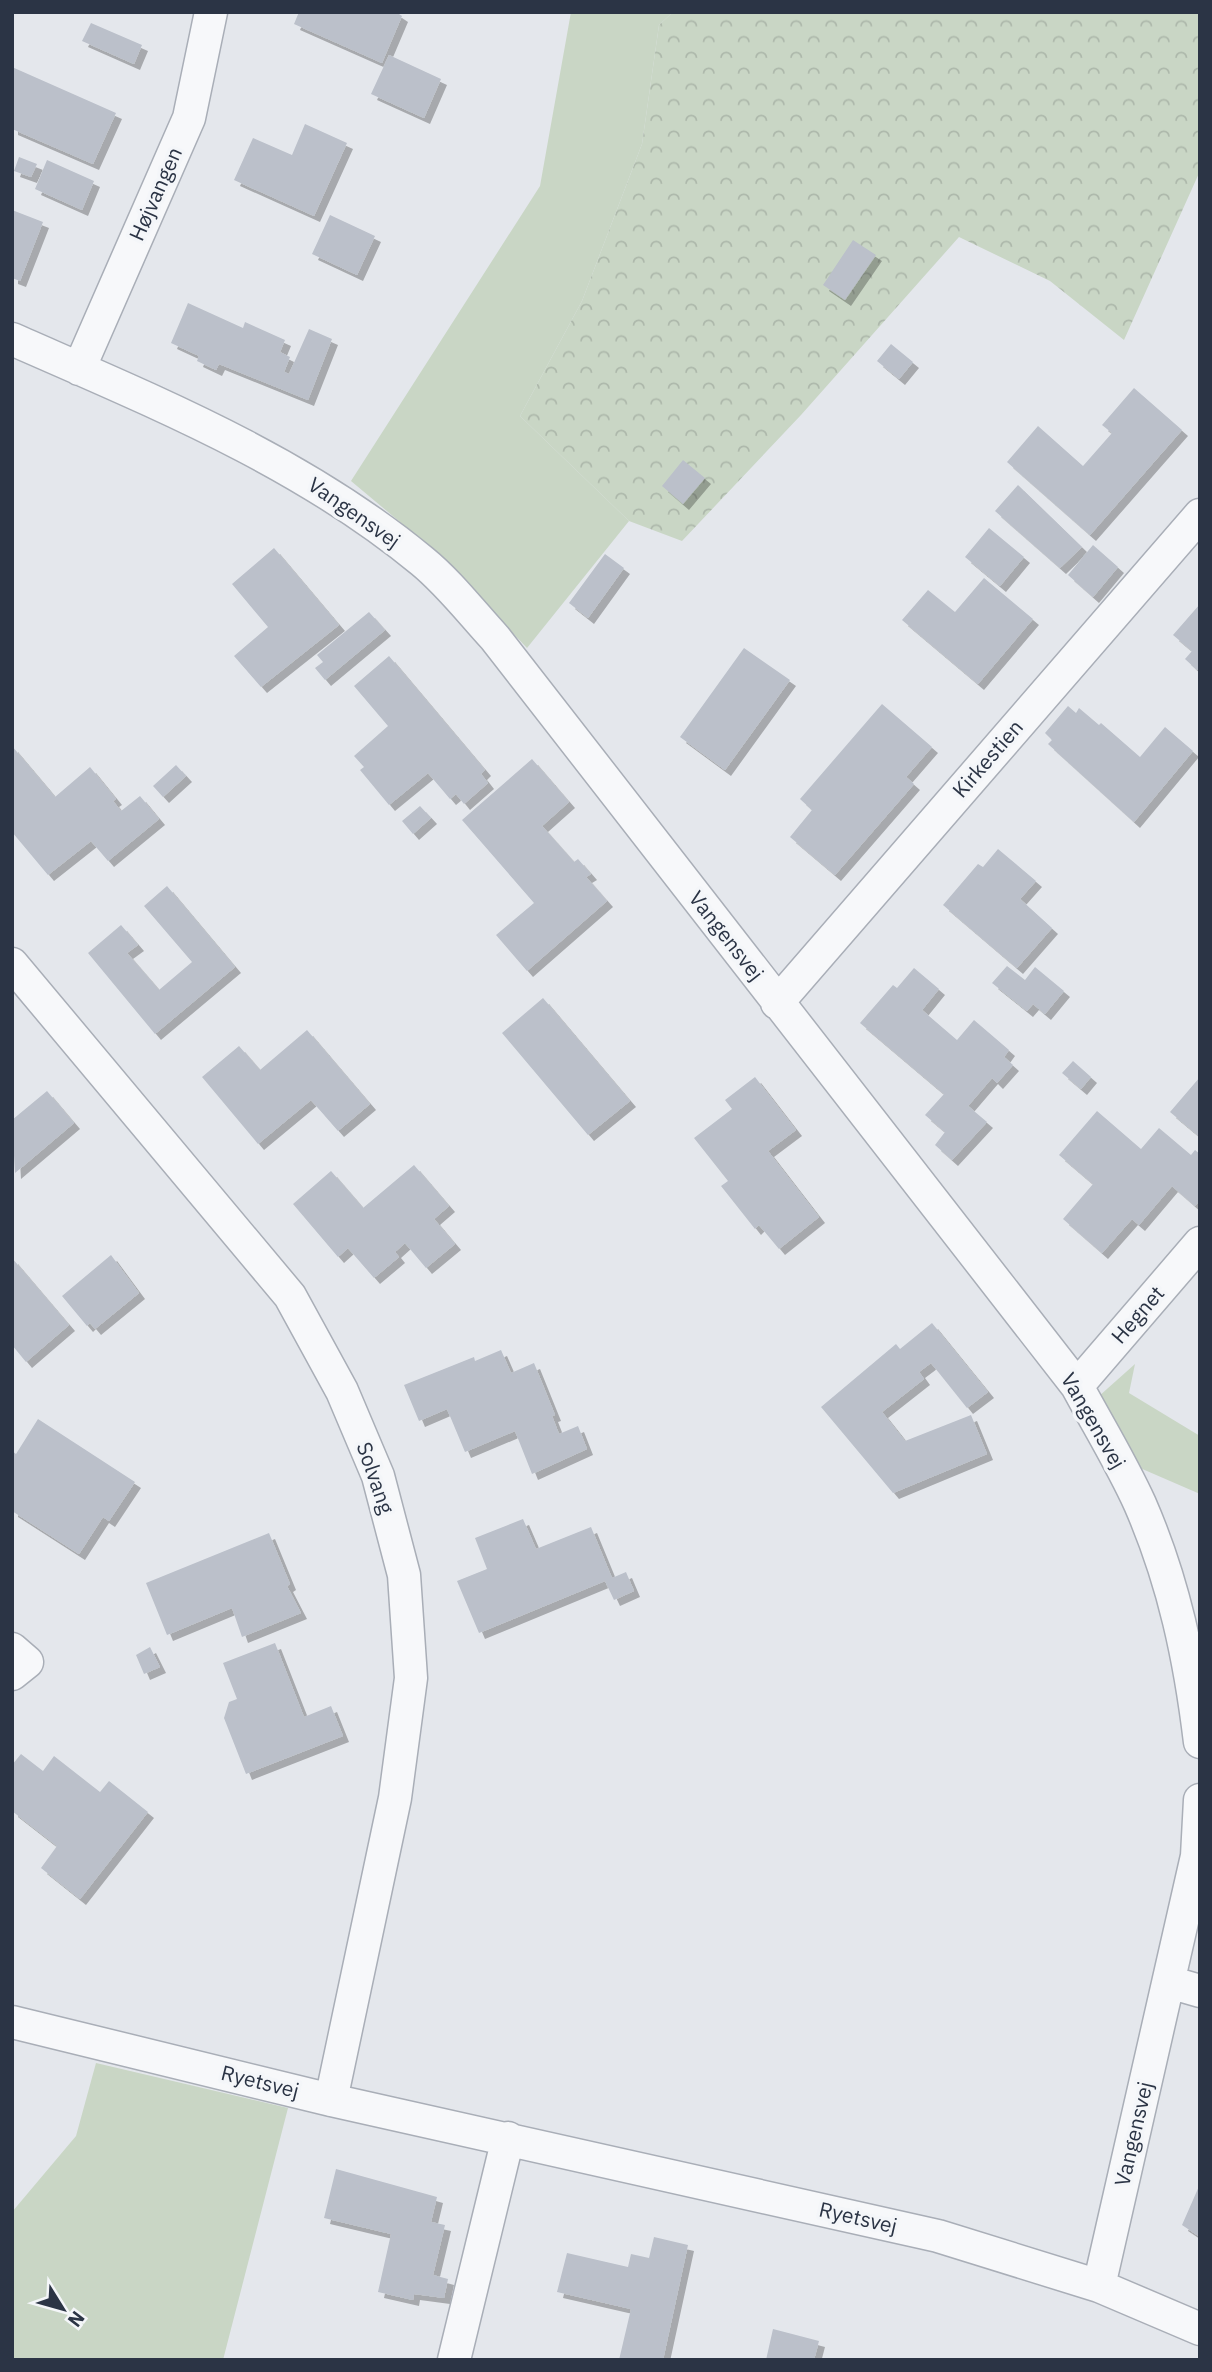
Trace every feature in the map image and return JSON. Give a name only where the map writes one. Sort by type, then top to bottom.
[{"type":"street","name":"Højvangen","points":[[79,369],[189,118],[211,12]]},
{"type":"street","name":"Vangensvej","points":[[12,340],[262,453],[344,503],[424,562],[495,638],[1077,1386],[1139,1503],[1168,1577],[1190,1663],[1200,1742]]},
{"type":"street","name":"Kirkestien","points":[[777,1003],[1200,515]]},
{"type":"street","name":"Solvang","points":[[12,964],[290,1296],[342,1391],[378,1476],[404,1575],[411,1678],[395,1798],[331,2100]]},
{"type":"street","name":"Hegnet","points":[[1077,1386],[1200,1243]]},
{"type":"street","points":[[12,1649],[27,1662],[12,1674]]},
{"type":"street","name":"Vangensvej","points":[[1099,2286],[1198,1856],[1200,1800]]},
{"type":"street","points":[[1169,1982],[1200,1991]]},
{"type":"street","name":"Ryetsvej","points":[[12,2022],[331,2100],[938,2236],[1099,2286],[1200,2329]]},
{"type":"street","points":[[454,2360],[508,2138]]},
{"type":"green space","points":[[571,12],[673,12],[659,25],[642,144],[582,301],[520,416],[629,521],[527,648],[437,553],[351,481],[540,186]]},
{"type":"green space","points":[[673,12],[1200,12],[1200,171],[1124,340],[1050,281],[959,237],[801,415],[682,541],[629,521],[520,416],[582,301],[642,144],[659,25]]},
{"type":"green space","points":[[1135,1364],[1129,1393],[1200,1436],[1200,1494],[1140,1468],[1098,1397]]},
{"type":"green space","points":[[96,2063],[288,2108],[223,2360],[12,2360],[12,2212],[76,2136]]},
{"type":"building","points":[[299,12],[396,12],[402,16],[382,63],[294,24]]},
{"type":"building","points":[[91,23],[142,45],[134,64],[82,41]]},
{"type":"building","points":[[389,55],[441,79],[424,118],[371,94]]},
{"type":"building","points":[[12,67],[116,113],[93,164],[12,129]]},
{"type":"building","points":[[305,124],[347,143],[314,216],[234,180],[253,138],[292,155]]},
{"type":"building","points":[[19,157],[37,164],[31,177],[14,171]]},
{"type":"building","points":[[47,160],[94,181],[82,210],[35,189]]},
{"type":"building","points":[[12,210],[43,222],[20,281],[12,278]]},
{"type":"building","points":[[330,215],[375,236],[357,275],[312,254]]},
{"type":"building","points":[[853,240],[876,255],[845,300],[823,285]]},
{"type":"building","points":[[188,303],[243,328],[245,322],[285,340],[280,352],[290,357],[284,372],[289,374],[309,329],[332,339],[308,400],[219,364],[216,370],[197,361],[199,356],[171,343]]},
{"type":"building","points":[[891,344],[913,362],[899,379],[877,361]]},
{"type":"building","points":[[1134,388],[1182,430],[1090,535],[1007,462],[1038,426],[1083,466],[1112,433],[1102,425]]},
{"type":"building","points":[[683,460],[705,478],[683,504],[662,486]]},
{"type":"building","points":[[1018,485],[1082,547],[1060,568],[995,511]]},
{"type":"building","points":[[989,528],[1024,557],[1000,586],[965,557]]},
{"type":"building","points":[[1093,545],[1118,567],[1093,597],[1068,575]]},
{"type":"building","points":[[274,548],[339,625],[261,687],[234,656],[268,627],[232,584]]},
{"type":"building","points":[[605,554],[624,568],[588,618],[569,603]]},
{"type":"building","points":[[984,578],[1033,619],[978,684],[902,620],[928,590],[955,612]]},
{"type":"building","points":[[1200,604],[1200,667],[1197,670],[1185,659],[1192,651],[1173,635]]},
{"type":"building","points":[[369,612],[385,630],[325,680],[315,668],[323,662],[317,655]]},
{"type":"building","points":[[744,648],[790,680],[725,770],[680,737]]},
{"type":"building","points":[[389,656],[485,770],[481,774],[488,783],[464,804],[456,794],[450,799],[428,773],[389,805],[360,770],[364,767],[354,756],[388,726],[354,686]]},
{"type":"building","points":[[882,704],[932,747],[906,777],[914,784],[835,875],[790,837],[812,810],[800,799]]},
{"type":"building","points":[[1068,706],[1076,713],[1079,708],[1099,725],[1101,723],[1140,757],[1165,727],[1193,751],[1134,822],[1048,744],[1052,740],[1045,733]]},
{"type":"building","points":[[12,746],[55,797],[90,767],[116,799],[113,801],[121,811],[140,796],[159,819],[108,861],[91,841],[48,875],[12,832]]},
{"type":"building","points":[[532,759],[569,802],[542,826],[574,862],[578,859],[591,874],[586,877],[607,901],[527,971],[496,935],[534,903],[462,820]]},
{"type":"building","points":[[176,765],[186,776],[163,797],[153,786]]},
{"type":"building","points":[[420,806],[431,818],[413,834],[402,821]]},
{"type":"building","points":[[998,849],[1036,881],[1020,899],[1052,928],[1017,968],[943,905],[978,864],[983,867]]},
{"type":"building","points":[[167,886],[235,967],[155,1034],[88,953],[121,925],[138,945],[127,953],[159,990],[192,962],[144,906]]},
{"type":"building","points":[[1007,966],[1025,980],[1035,967],[1064,991],[1045,1014],[1033,1004],[1027,1011],[992,983]]},
{"type":"building","points":[[914,968],[939,989],[922,1010],[957,1040],[974,1020],[1009,1050],[1004,1057],[1013,1065],[997,1083],[992,1078],[968,1106],[987,1122],[952,1160],[935,1145],[945,1132],[925,1115],[944,1094],[860,1023],[893,985],[897,988]]},
{"type":"building","points":[[543,998],[630,1101],[588,1135],[502,1033]]},
{"type":"building","points":[[307,1030],[370,1104],[338,1131],[311,1100],[258,1144],[202,1077],[239,1046],[260,1070]]},
{"type":"building","points":[[1073,1061],[1091,1077],[1081,1089],[1062,1073]]},
{"type":"building","points":[[755,1077],[796,1130],[768,1151],[819,1217],[779,1249],[759,1225],[755,1229],[721,1186],[728,1181],[694,1138],[732,1109],[725,1100]]},
{"type":"building","points":[[1200,1077],[1200,1137],[1170,1112]]},
{"type":"building","points":[[47,1091],[74,1123],[15,1173],[12,1120]]},
{"type":"building","points":[[1097,1111],[1141,1149],[1159,1128],[1191,1155],[1195,1150],[1200,1154],[1200,1200],[1195,1206],[1172,1186],[1139,1225],[1132,1219],[1102,1253],[1063,1219],[1093,1184],[1059,1155]]},
{"type":"building","points":[[414,1165],[449,1206],[434,1219],[455,1244],[426,1268],[405,1243],[395,1252],[399,1257],[374,1278],[348,1248],[338,1257],[293,1204],[331,1171],[363,1208]]},
{"type":"building","points":[[111,1255],[139,1293],[95,1329],[90,1323],[87,1326],[62,1296]]},
{"type":"building","points":[[12,1258],[69,1325],[26,1362],[12,1345]]},
{"type":"building","points":[[932,1323],[988,1392],[967,1408],[931,1363],[919,1372],[924,1379],[882,1412],[905,1441],[971,1415],[987,1454],[893,1493],[821,1407],[896,1344],[900,1349]]},
{"type":"building","points":[[501,1350],[511,1373],[534,1363],[555,1415],[552,1416],[559,1434],[578,1426],[587,1449],[532,1474],[515,1431],[465,1452],[447,1409],[419,1421],[404,1385],[474,1357],[475,1361]]},
{"type":"building","points":[[38,1419],[135,1482],[109,1521],[103,1517],[79,1554],[12,1511],[12,1451],[16,1454]]},
{"type":"building","points":[[523,1519],[536,1549],[591,1527],[612,1578],[626,1572],[634,1591],[614,1600],[605,1581],[479,1633],[457,1581],[487,1569],[475,1538]]},
{"type":"building","points":[[269,1533],[290,1584],[287,1586],[301,1613],[242,1637],[232,1608],[167,1635],[146,1583]]},
{"type":"building","points":[[275,1643],[304,1717],[331,1706],[343,1736],[246,1774],[224,1718],[229,1702],[237,1699],[223,1663]]},
{"type":"building","points":[[150,1647],[160,1667],[144,1674],[136,1655]]},
{"type":"building","points":[[21,1754],[43,1771],[54,1756],[100,1792],[109,1781],[148,1812],[80,1899],[41,1868],[57,1846],[12,1811],[12,1765]]},
{"type":"building","points":[[336,2169],[437,2197],[431,2222],[445,2225],[433,2275],[448,2279],[444,2298],[414,2294],[413,2300],[378,2292],[391,2234],[324,2218]]},
{"type":"building","points":[[1200,2184],[1200,2237],[1182,2225]]},
{"type":"building","points":[[654,2237],[688,2245],[663,2360],[619,2360],[631,2309],[557,2292],[567,2253],[628,2267],[631,2254],[649,2258]]},
{"type":"building","points":[[773,2329],[819,2341],[814,2360],[766,2360]]}]
